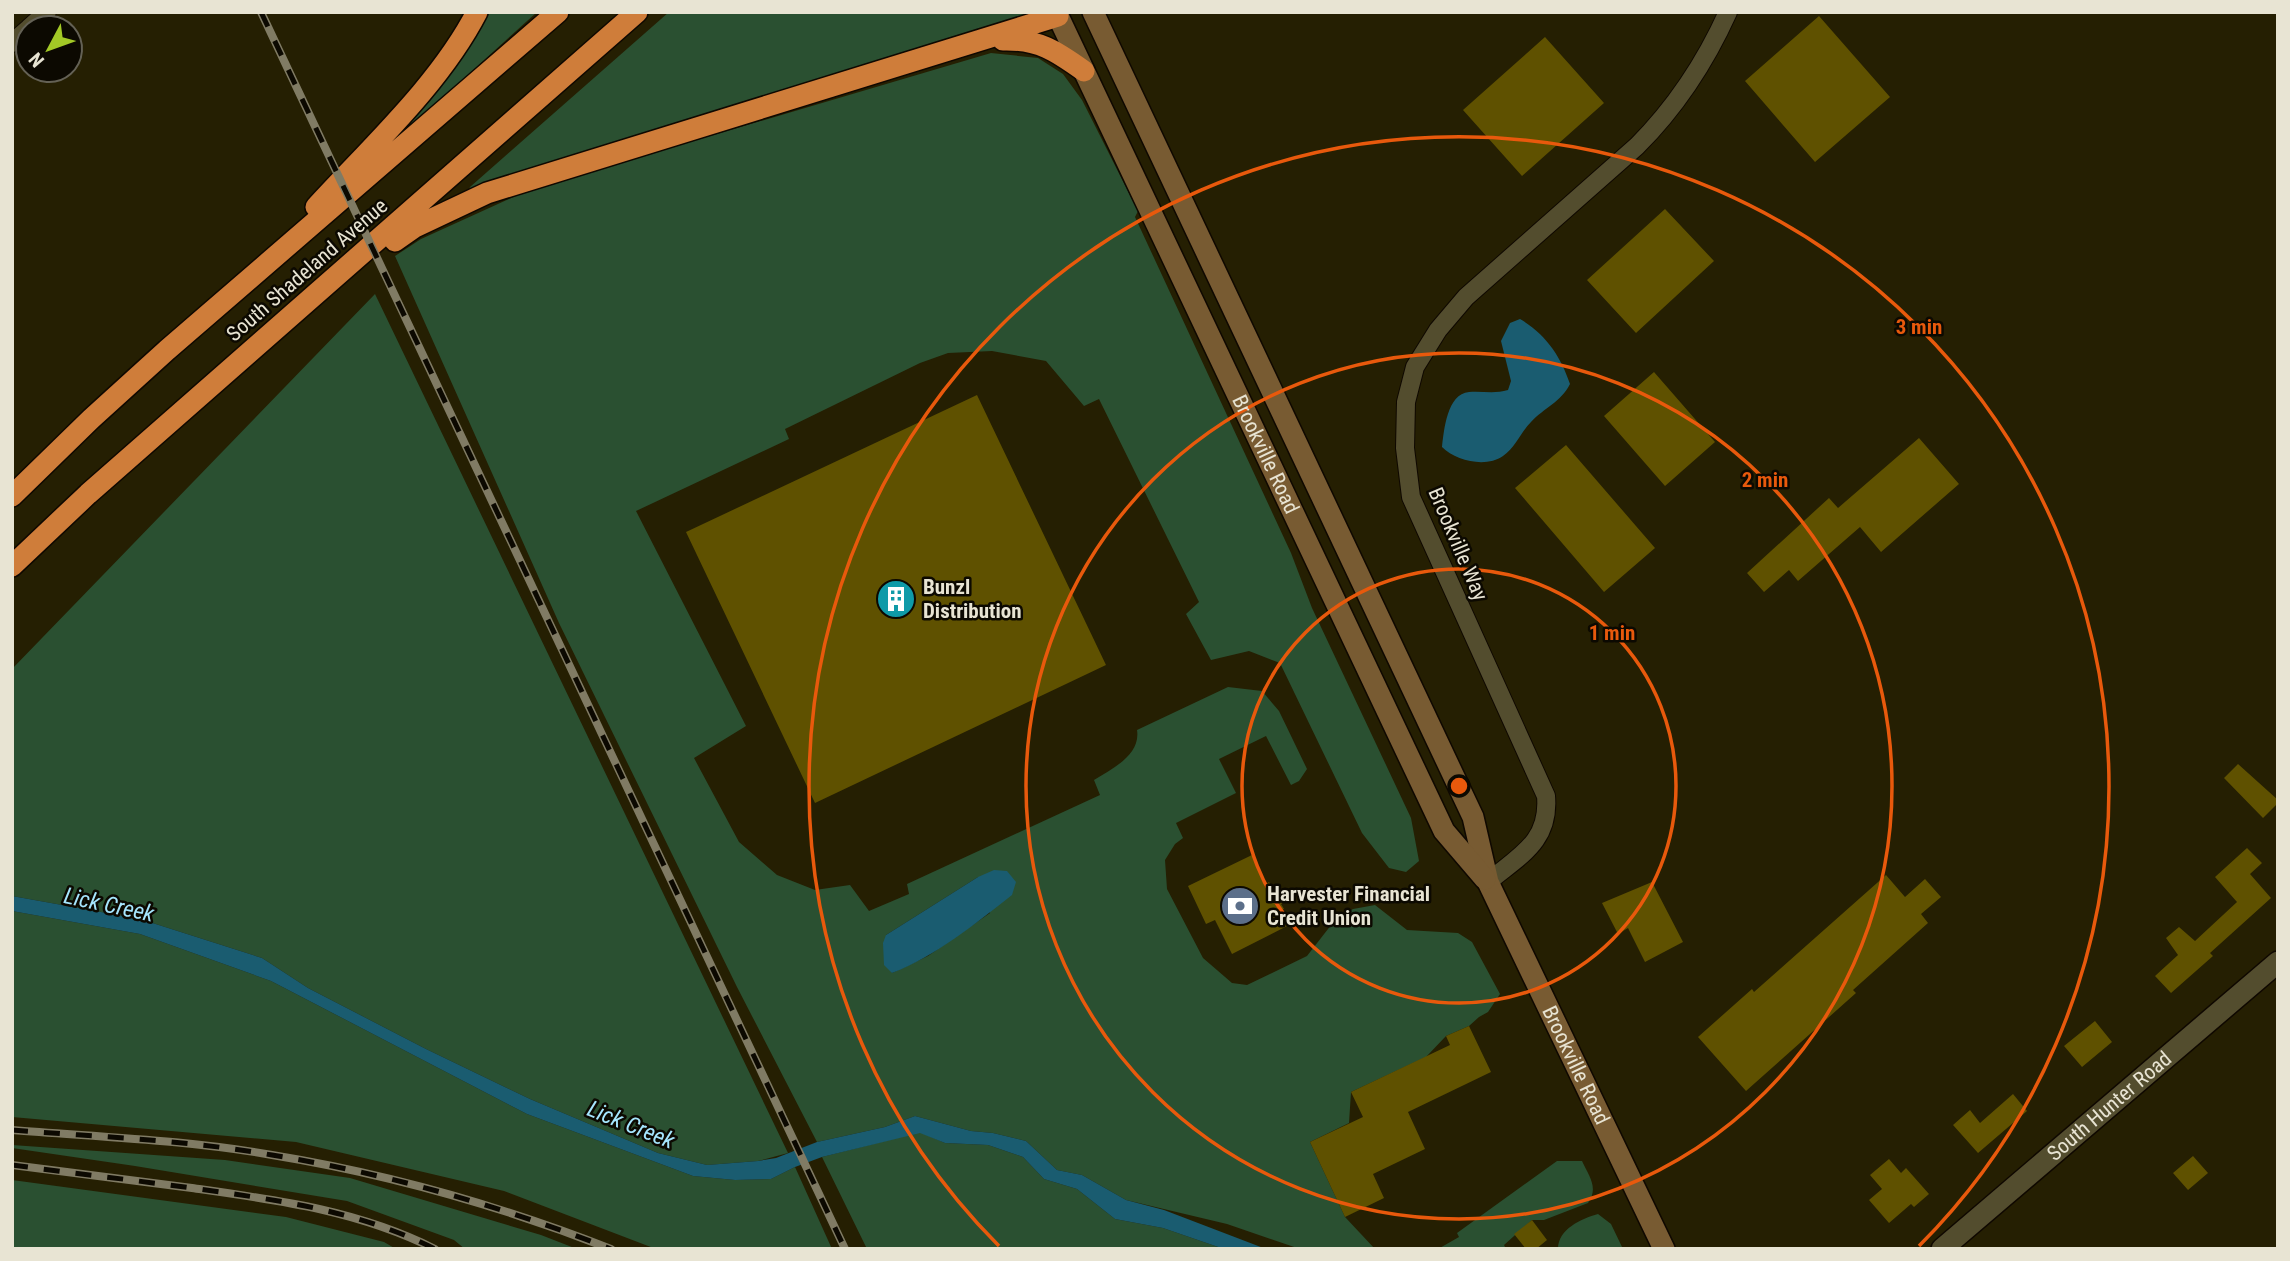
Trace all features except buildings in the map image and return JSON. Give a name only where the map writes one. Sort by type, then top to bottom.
[{"type":"highway","points":[[246,282],[402,115],[450,55],[477,12]]},
{"type":"highway","name":"South Shadeland Avenue","points":[[12,496],[91,419],[558,12]]},
{"type":"highway","name":"South Shadeland Avenue","points":[[12,566],[88,494],[637,12]]},
{"type":"highway","points":[[297,311],[415,227],[487,192],[1058,16]]},
{"type":"highway","points":[[987,40],[1024,40],[1052,50],[1084,71]]},
{"type":"main road","name":"Brookville Road","points":[[1093,12],[1474,817],[1488,882],[1664,1249]]},
{"type":"main road","name":"Brookville Road","points":[[1058,16],[1444,831],[1488,882]]},
{"type":"street","name":"Brookville Way","points":[[1488,882],[1538,837],[1546,817],[1546,796],[1411,497],[1405,437],[1406,402],[1415,367],[1438,330],[1466,297],[1637,146],[1659,123],[1695,76],[1728,12]]},
{"type":"street","name":"South Hunter Road","points":[[1942,1249],[2278,962]]},
{"type":"green space","points":[[489,12],[537,12],[406,131],[403,128],[450,73]]},
{"type":"green space","points":[[669,12],[1029,12],[1009,22],[467,195],[470,187]]},
{"type":"green space","points":[[991,53],[1038,58],[1063,74],[1082,100],[1138,211],[1135,217],[1291,553],[1312,608],[1411,818],[1419,861],[1406,872],[1389,868],[1362,833],[1280,663],[1249,651],[1211,660],[1186,614],[1199,602],[1099,399],[1084,406],[1046,361],[992,351],[948,353],[920,363],[785,429],[789,439],[636,511],[746,726],[694,758],[739,842],[777,875],[815,890],[850,885],[869,911],[909,894],[907,884],[1100,795],[1094,780],[1117,766],[1130,754],[1137,739],[1137,730],[1228,687],[1262,691],[1279,711],[1307,769],[1299,781],[1291,785],[1266,736],[1219,759],[1236,793],[1176,823],[1183,838],[1175,844],[1165,860],[1167,889],[1203,958],[1232,983],[1247,985],[1307,956],[1335,920],[1353,909],[1375,905],[1407,930],[1458,933],[1472,942],[1500,994],[1488,1012],[1469,1026],[1446,1036],[1426,1057],[1351,1092],[1349,1123],[1310,1142],[1345,1217],[1375,1249],[1300,1249],[1227,1224],[1126,1200],[1082,1175],[1057,1170],[1026,1141],[971,1131],[915,1116],[885,1127],[817,1142],[737,987],[559,623],[395,256],[421,239],[531,189]],"holes":[[[978,877],[990,913],[928,956],[892,973],[886,935]]]},
{"type":"green space","points":[[375,294],[788,1153],[758,1161],[707,1165],[658,1153],[530,1099],[426,1049],[308,988],[262,958],[140,919],[12,896],[12,669]]},
{"type":"green space","points":[[12,911],[140,934],[271,981],[527,1114],[693,1176],[735,1180],[771,1179],[795,1167],[832,1249],[656,1249],[504,1191],[296,1142],[12,1117]]},
{"type":"green space","points":[[920,1132],[945,1143],[988,1145],[1023,1157],[1044,1179],[1077,1189],[1115,1219],[1163,1228],[1224,1249],[867,1249],[822,1157]]},
{"type":"green space","points":[[12,1145],[225,1160],[350,1178],[541,1235],[577,1249],[465,1249],[454,1240],[347,1201],[12,1148]]},
{"type":"green space","points":[[1557,1161],[1582,1161],[1593,1187],[1588,1203],[1544,1220],[1532,1220],[1504,1245],[1506,1249],[1438,1249],[1459,1237],[1457,1233]]},
{"type":"green space","points":[[12,1180],[286,1217],[384,1242],[396,1249],[12,1249]]},
{"type":"green space","points":[[1598,1214],[1611,1224],[1623,1249],[1558,1249],[1566,1230]]},
{"type":"water","points":[[1520,319],[1538,332],[1551,347],[1570,384],[1562,396],[1531,422],[1503,456],[1496,460],[1480,462],[1455,456],[1442,447],[1451,406],[1462,394],[1469,392],[1508,390],[1511,381],[1501,341],[1510,323]]},
{"type":"water","points":[[994,870],[1007,871],[1016,882],[1012,895],[955,939],[924,958],[892,973],[884,965],[883,943],[886,935],[978,877]]},
{"type":"water","name":"Lick Creek","points":[[12,896],[140,919],[262,958],[308,988],[426,1049],[530,1099],[658,1153],[707,1165],[758,1161],[776,1158],[817,1142],[885,1127],[915,1116],[971,1131],[1026,1141],[1057,1170],[1082,1175],[1126,1200],[1164,1210],[1266,1249],[1224,1249],[1163,1228],[1115,1219],[1077,1189],[1044,1179],[1023,1157],[988,1145],[945,1143],[920,1133],[822,1157],[771,1179],[735,1180],[693,1176],[527,1114],[271,981],[140,934],[12,911]]},
{"type":"railway","points":[[261,12],[845,1249]]},
{"type":"railway","points":[[12,1130],[208,1146],[316,1163],[402,1182],[486,1205],[611,1249]]},
{"type":"railway","points":[[12,1165],[286,1202],[376,1225],[435,1249]]},
{"type":"place","name":"Bunzl Distribution","points":[[896,599]]},
{"type":"place","name":"Harvester Financial Credit Union","points":[[1240,906]]}]
